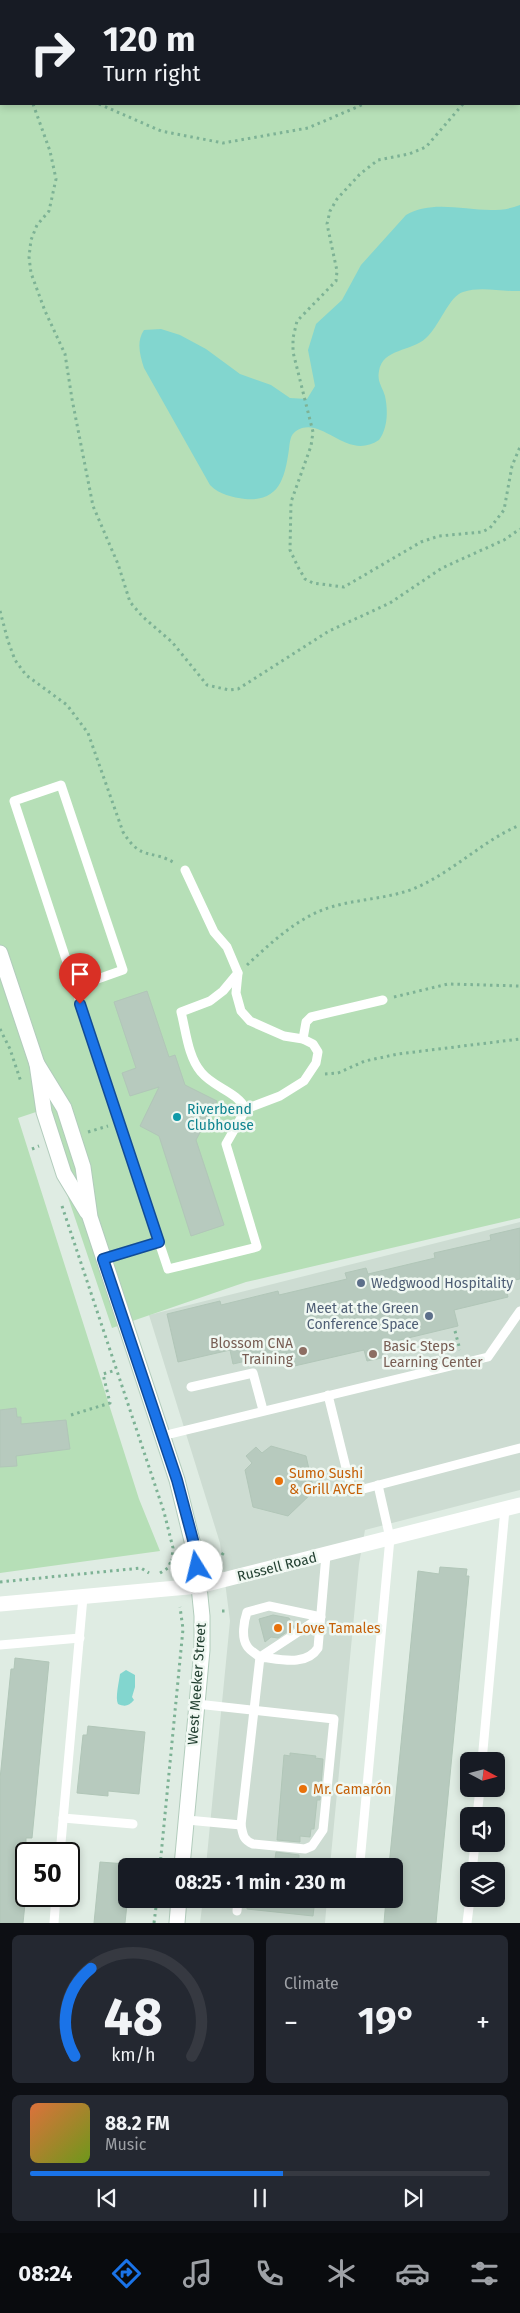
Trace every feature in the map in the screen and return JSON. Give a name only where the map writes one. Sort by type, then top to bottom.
[{"type":"main road","name":"West Meeker Street","points":[[0,953],[37,1064],[64,1108],[83,1167],[90,1217],[162,1436],[193,1540],[199,1586],[202,1650],[183,1858]]},
{"type":"main road","name":"Russell Road","points":[[0,1604],[199,1586],[513,1507]]},
{"type":"main road","points":[[177,1923],[178,1908]]},
{"type":"lane","points":[[75,987],[123,970],[62,785],[14,801],[118,1123],[168,1269],[257,1247],[226,1144],[246,1109],[280,1096],[304,1081],[316,1063],[318,1052],[313,1044],[303,1039],[284,1036],[250,1021],[241,1011],[236,992],[238,973],[227,947],[214,932],[185,870]]},
{"type":"lane","points":[[238,973],[223,991],[210,1001],[181,1012],[194,1064],[202,1074],[241,1100],[246,1109]]},
{"type":"lane","points":[[303,1039],[306,1022],[311,1017],[383,1000]]},
{"type":"lane","points":[[103,1259],[159,1242]]},
{"type":"lane","points":[[162,1436],[488,1356],[520,1311]]},
{"type":"lane","points":[[191,1386],[253,1373],[263,1410]]},
{"type":"lane","points":[[328,1395],[352,1492],[520,1448]]},
{"type":"lane","points":[[360,1858],[390,1538],[378,1485]]},
{"type":"lane","points":[[483,1752],[513,1507]]},
{"type":"lane","points":[[321,1617],[270,1606],[247,1612],[244,1628],[246,1646],[260,1658],[305,1660],[313,1656],[318,1648],[321,1617],[326,1554]]},
{"type":"lane","points":[[61,1842],[83,1597]]},
{"type":"lane","points":[[198,1704],[254,1710],[334,1719],[323,1830],[312,1846],[305,1849],[253,1844],[247,1842],[243,1836],[241,1825],[254,1710],[260,1658],[321,1617]]},
{"type":"lane","points":[[0,1645],[80,1638]]},
{"type":"lane","points":[[63,1818],[133,1824]]},
{"type":"lane","points":[[187,1820],[241,1825]]},
{"type":"lane","points":[[54,1923],[55,1907]]},
{"type":"lane","points":[[467,1923],[469,1907]]},
{"type":"path","points":[[33,105],[50,151],[56,179],[49,211],[37,225],[31,240],[29,257],[31,273],[65,354],[93,506],[118,564],[130,602],[143,618],[172,642],[207,685],[229,690],[238,689],[328,631],[390,603],[442,568],[504,540],[520,529]]},
{"type":"path","points":[[101,105],[161,131],[223,144],[308,128],[362,105]]},
{"type":"path","points":[[462,105],[426,147],[409,154],[378,160],[360,174],[337,199],[330,211],[327,224],[337,271],[336,281],[297,321],[292,352],[313,432],[311,446],[291,502],[290,550],[305,579],[328,586],[344,587],[421,542],[439,536],[482,532],[490,528],[504,510],[512,466],[520,447]]},
{"type":"path","points":[[0,611],[15,660],[26,675],[67,705],[88,733],[122,832],[131,846],[143,853],[172,861],[185,870]]},
{"type":"path","points":[[238,973],[275,939],[305,918],[331,907],[413,889],[477,851],[504,831],[520,824]]},
{"type":"path","points":[[383,1000],[448,984],[520,986]]},
{"type":"path","points":[[0,1029],[10,1049],[22,1084]]},
{"type":"path","points":[[309,1074],[338,1073],[365,1061],[398,1054],[520,1039]]},
{"type":"path","points":[[84,1133],[118,1123]]},
{"type":"path","points":[[40,1137],[42,1146]]},
{"type":"path","points":[[0,1582],[141,1568],[147,1574],[161,1573],[168,1568],[172,1559],[173,1548],[164,1512],[61,1201]]},
{"type":"path","points":[[455,1331],[457,1336]]},
{"type":"path","points":[[71,1415],[110,1403],[103,1374],[116,1370]]},
{"type":"path","points":[[172,1559],[181,1558]]},
{"type":"path","points":[[172,1559],[175,1569]]},
{"type":"path","points":[[161,1858],[183,1629],[180,1607]]},
{"type":"path","points":[[154,1923],[156,1908]]},
{"type":"shaded area","points":[[520,1222],[520,1490],[365,1530],[359,1564],[331,1858],[207,1858],[230,1621],[220,1543],[149,1315]]},
{"type":"shaded area","points":[[202,1908],[326,1908],[325,1923],[200,1923]]},
{"type":"green space","points":[[0,105],[520,105],[520,1218],[246,1282],[112,1328],[39,1111],[18,1118],[139,1499],[160,1551],[0,1573]]},
{"type":"water","points":[[520,205],[520,291],[484,289],[463,292],[453,299],[426,338],[386,358],[379,371],[379,381],[385,396],[387,413],[386,424],[379,440],[367,445],[356,445],[315,428],[306,427],[296,431],[293,435],[283,478],[273,492],[257,499],[245,499],[222,493],[210,485],[144,368],[139,344],[144,330],[161,329],[180,335],[206,349],[240,374],[271,385],[290,398],[307,399],[315,386],[308,350],[316,324],[342,300],[361,265],[406,215],[419,209],[434,207],[492,210]]},
{"type":"water","points":[[126,1670],[135,1675],[135,1687],[132,1697],[134,1700],[125,1706],[118,1704],[117,1698],[120,1674]]},
{"type":"building","name":"Riverbend Clubhouse","points":[[147,991],[169,1057],[175,1055],[185,1085],[217,1101],[196,1140],[224,1225],[191,1236],[159,1136],[140,1126],[159,1087],[130,1096],[122,1073],[136,1068],[114,1002]]},
{"type":"building","points":[[520,1228],[520,1279],[504,1282],[508,1297],[454,1310],[458,1326],[383,1344],[386,1357],[367,1361],[364,1350],[290,1367],[286,1352],[233,1364],[230,1350],[178,1362],[167,1314],[220,1301],[221,1305],[278,1291],[279,1295],[347,1279],[345,1273],[366,1268],[368,1274],[435,1258],[434,1253],[491,1240],[490,1235]]},
{"type":"building","points":[[16,1408],[17,1417],[21,1417],[21,1424],[66,1420],[70,1449],[16,1456],[17,1466],[0,1467],[0,1410]]},
{"type":"building","name":"Sumo Sushi & Grill AYCE","points":[[271,1446],[306,1456],[314,1491],[288,1516],[253,1507],[245,1470],[252,1463],[246,1456],[256,1447],[262,1453]]},
{"type":"building","points":[[440,1567],[467,1569],[466,1576],[469,1576],[436,1923],[384,1923],[385,1908],[403,1908],[403,1858],[390,1858],[418,1571],[439,1574]]},
{"type":"building","name":"I Love Tamales","points":[[273,1615],[289,1618],[294,1627],[278,1638],[271,1637],[265,1642],[259,1619]]},
{"type":"building","points":[[15,1658],[49,1662],[32,1838],[26,1838],[26,1842],[15,1842],[15,1907],[25,1907],[23,1923],[0,1923],[0,1779],[11,1669],[14,1669]]},
{"type":"building","points":[[88,1726],[145,1732],[139,1794],[108,1791],[108,1796],[77,1793],[83,1735],[87,1735]]},
{"type":"building","name":"Mr. Camarón","points":[[290,1753],[316,1756],[315,1758],[323,1759],[320,1800],[317,1800],[314,1829],[311,1829],[310,1837],[300,1836],[300,1842],[277,1840],[284,1755],[290,1756]]},
{"type":"building","points":[[276,1852],[299,1855],[299,1858],[275,1858]]},
{"type":"building","points":[[100,1862],[118,1863],[118,1908],[127,1908],[125,1923],[94,1923]]},
{"type":"building","points":[[247,1908],[314,1908],[313,1916]]},
{"type":"place","name":"Riverbend Clubhouse","points":[[177,1117]]},
{"type":"place","name":"Wedgwood Hospitality","points":[[361,1283]]},
{"type":"place","name":"Meet at the Green Conference Space","points":[[429,1316]]},
{"type":"place","name":"Blossom CNA Training","points":[[303,1351]]},
{"type":"place","name":"Basic Steps Learning Center","points":[[373,1354]]},
{"type":"place","name":"Sumo Sushi & Grill AYCE","points":[[279,1481]]},
{"type":"place","name":"I Love Tamales","points":[[278,1628]]},
{"type":"place","name":"Mr. Camarón","points":[[303,1789]]},
{"type":"route","points":[[80,1004],[159,1242],[103,1259],[177,1480],[193,1540],[197,1567]]}]
